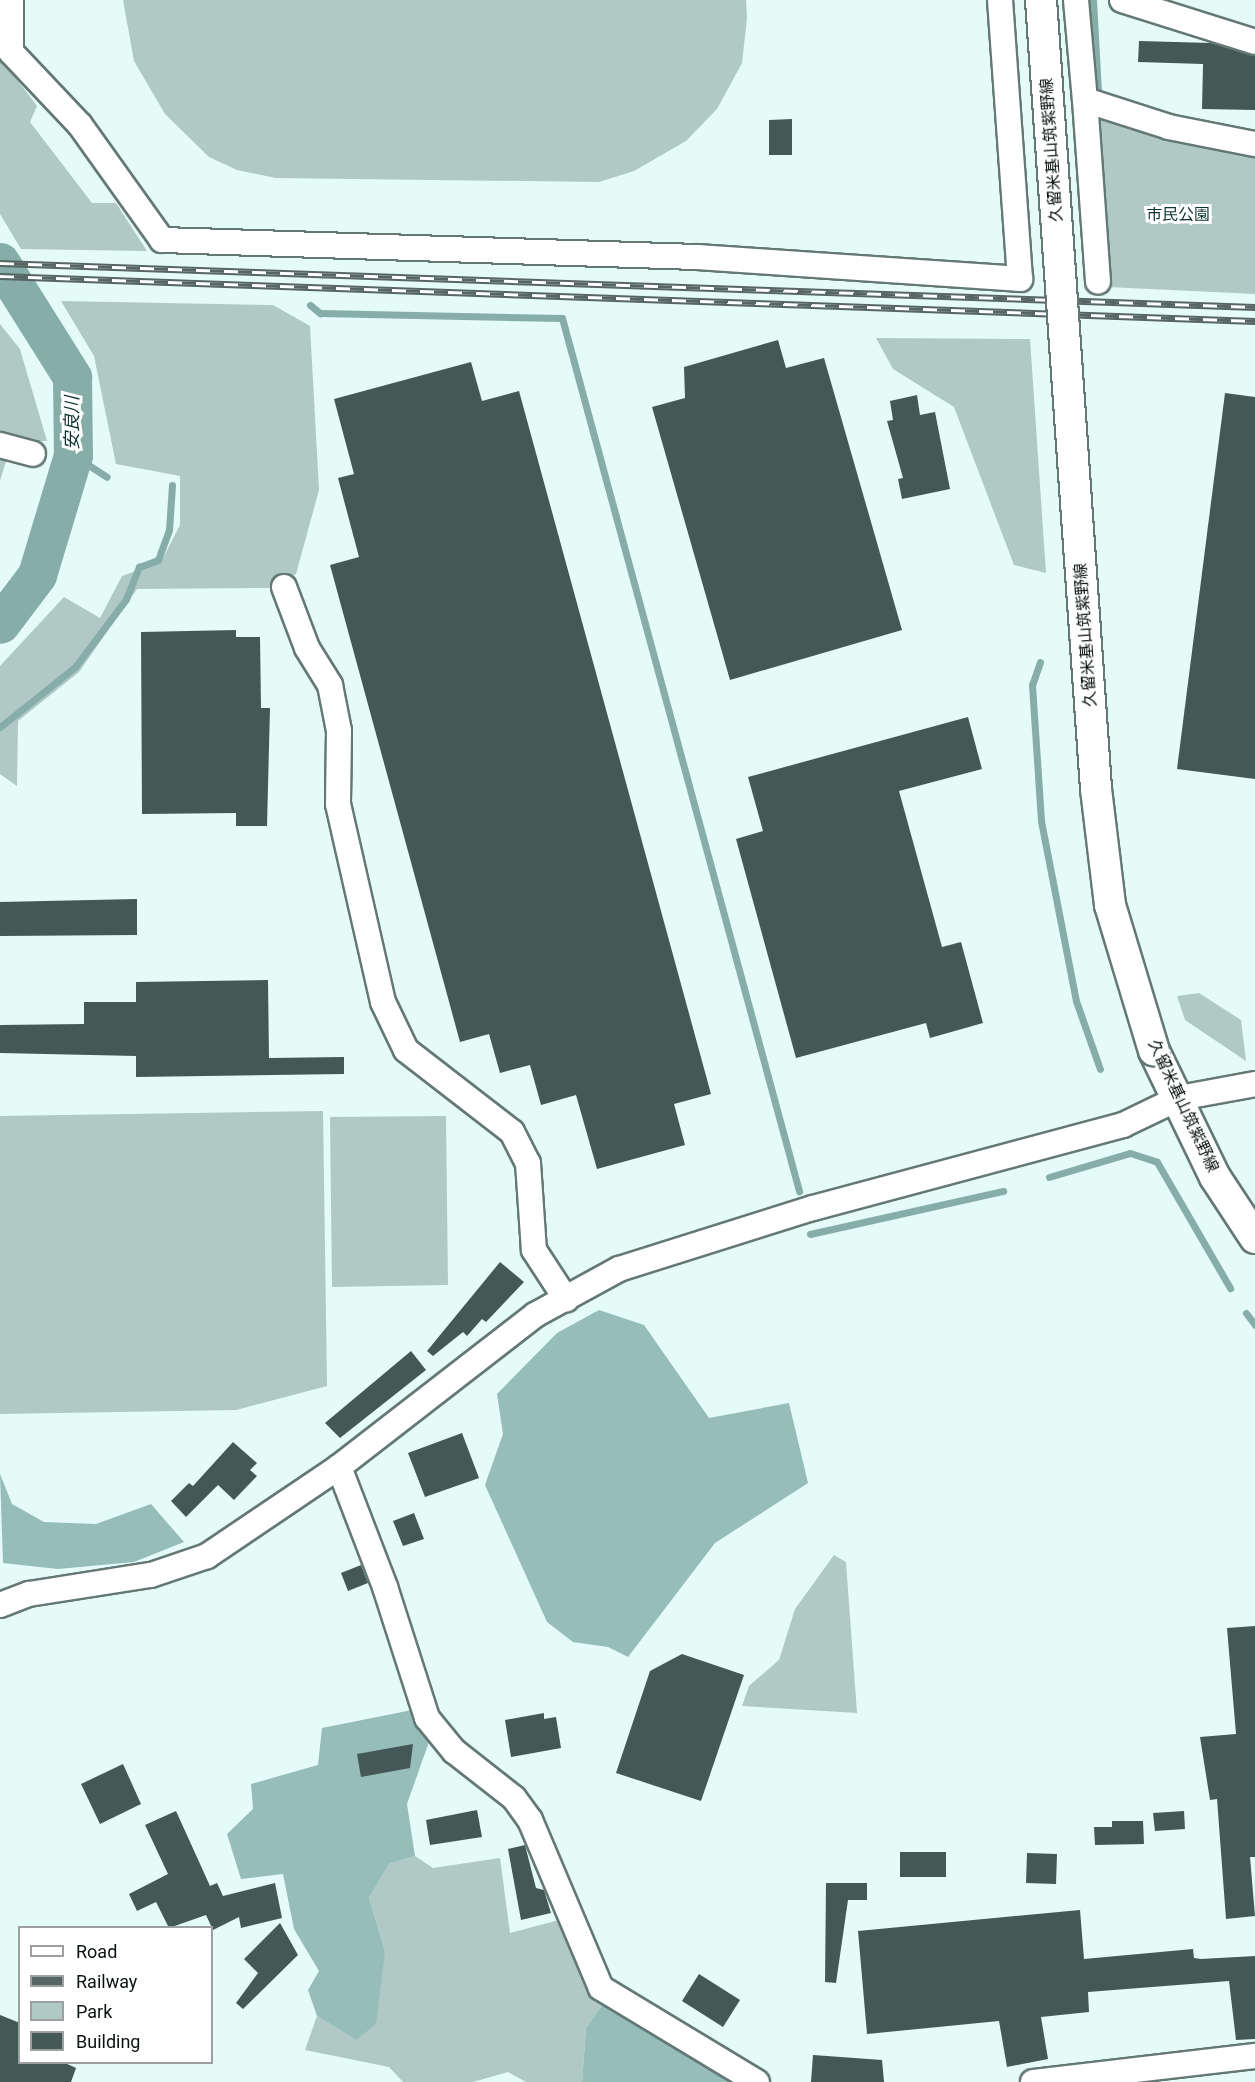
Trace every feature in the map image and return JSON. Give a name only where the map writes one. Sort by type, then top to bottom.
[{"type":"main road","name":"久留米基山筑紫野線","points":[[1041,0],[1096,789],[1110,905],[1154,1052],[1179,1098],[1215,1177],[1255,1238]]},
{"type":"street","points":[[11,0],[11,52],[80,125],[162,240],[698,257],[1020,279],[1000,0]]},
{"type":"street","points":[[1076,0],[1098,282]]},
{"type":"street","points":[[1122,0],[1255,42]]},
{"type":"street","points":[[1085,100],[1169,127],[1255,144]]},
{"type":"street","points":[[0,445],[33,454]]},
{"type":"street","points":[[284,587],[302,639],[330,685],[339,731],[338,804],[383,1002],[406,1050],[512,1132],[528,1163],[534,1250],[566,1299]]},
{"type":"street","points":[[0,1605],[29,1594],[151,1575],[207,1556],[339,1467],[535,1316],[619,1269],[813,1208],[1123,1125],[1179,1098],[1255,1084]]},
{"type":"street","points":[[339,1467],[385,1587],[427,1719],[453,1751],[514,1798],[530,1820],[601,1988],[757,2082]]},
{"type":"street","points":[[1033,2082],[1255,2056]]},
{"type":"green space","points":[[123,0],[746,0],[747,18],[742,63],[717,109],[686,141],[634,171],[599,182],[276,178],[237,170],[209,157],[165,114],[134,61]]},
{"type":"green space","points":[[0,57],[37,106],[30,122],[92,203],[116,203],[147,251],[21,249],[0,214]]},
{"type":"green space","name":"市民公園","points":[[1093,110],[1255,153],[1255,294],[1108,287]]},
{"type":"green space","points":[[61,301],[273,305],[310,326],[319,490],[296,574],[269,588],[137,589],[79,672],[18,721],[17,786],[0,774],[0,666],[64,597],[100,618],[122,576],[161,562],[180,525],[180,476],[116,464],[94,356]]},
{"type":"green space","points":[[0,324],[20,349],[47,441],[12,441],[0,481]]},
{"type":"green space","points":[[876,338],[1030,339],[1046,573],[1014,565],[954,407],[893,369]]},
{"type":"green space","points":[[1199,993],[1241,1020],[1246,1061],[1185,1020],[1177,996]]},
{"type":"green space","points":[[323,1111],[327,1386],[236,1410],[0,1414],[0,1116]]},
{"type":"green space","points":[[446,1116],[448,1285],[332,1287],[330,1117]]},
{"type":"green space","points":[[599,1310],[644,1325],[709,1418],[789,1403],[808,1483],[715,1543],[628,1657],[608,1647],[573,1642],[547,1622],[485,1485],[503,1434],[497,1394],[557,1333]]},
{"type":"green space","points":[[0,1474],[12,1504],[44,1522],[96,1524],[151,1504],[184,1542],[134,1562],[58,1569],[3,1563]]},
{"type":"green space","points":[[834,1555],[846,1562],[857,1713],[742,1706],[749,1686],[779,1660],[795,1609]]},
{"type":"green space","points":[[412,1710],[430,1739],[407,1804],[415,1856],[389,1864],[369,1898],[385,1951],[376,2024],[356,2040],[317,2016],[308,1990],[319,1971],[294,1929],[283,1874],[241,1879],[227,1834],[253,1809],[251,1784],[318,1765],[322,1728]]},
{"type":"green space","points":[[415,1856],[433,1868],[500,1858],[510,1933],[559,1920],[603,2004],[586,2028],[582,2082],[526,2082],[508,2072],[473,2082],[403,2082],[389,2067],[305,2050],[317,2016],[356,2040],[385,1951],[369,1898],[389,1864]]},
{"type":"green space","points":[[603,2004],[679,2039],[742,2082],[582,2082],[586,2028]]},
{"type":"building","points":[[1139,41],[1211,43],[1255,56],[1255,110],[1202,109],[1203,64],[1138,62]]},
{"type":"building","points":[[792,119],[792,155],[769,155],[769,120]]},
{"type":"building","points":[[778,340],[786,368],[824,358],[902,630],[730,680],[652,407],[685,398],[684,367]]},
{"type":"building","points":[[471,362],[482,401],[519,391],[711,1094],[674,1104],[685,1145],[597,1169],[576,1095],[541,1105],[530,1065],[500,1073],[489,1034],[460,1042],[330,565],[359,557],[338,478],[354,474],[334,399]]},
{"type":"building","points":[[1225,393],[1255,397],[1255,779],[1177,769]]},
{"type":"building","points":[[917,395],[920,415],[935,412],[950,489],[902,499],[898,479],[903,478],[887,421],[893,420],[890,401]]},
{"type":"building","points":[[236,630],[236,637],[260,637],[261,708],[270,708],[267,826],[236,826],[236,813],[142,814],[141,632]]},
{"type":"building","points":[[968,717],[982,769],[899,791],[942,947],[961,942],[983,1023],[930,1038],[926,1023],[796,1058],[736,839],[763,831],[748,777]]},
{"type":"building","points":[[137,899],[137,935],[0,936],[0,902]]},
{"type":"building","points":[[268,980],[269,1058],[344,1057],[344,1074],[136,1077],[136,1056],[0,1053],[0,1025],[84,1024],[84,1002],[136,1002],[136,982]]},
{"type":"building","points":[[500,1262],[524,1282],[486,1322],[482,1319],[467,1336],[463,1332],[433,1356],[427,1351]]},
{"type":"building","points":[[411,1351],[426,1370],[340,1438],[325,1423]]},
{"type":"building","points":[[462,1433],[479,1478],[425,1497],[408,1453]]},
{"type":"building","points":[[233,1442],[257,1463],[250,1470],[257,1476],[234,1500],[218,1485],[186,1517],[171,1501],[189,1483],[193,1486]]},
{"type":"building","points":[[414,1513],[424,1539],[403,1546],[393,1521]]},
{"type":"building","points":[[361,1565],[368,1583],[348,1591],[341,1573]]},
{"type":"building","points":[[1255,1626],[1255,1857],[1250,1857],[1255,1916],[1226,1919],[1217,1799],[1210,1800],[1200,1737],[1236,1734],[1227,1628]]},
{"type":"building","points":[[682,1654],[744,1675],[701,1801],[616,1773],[650,1671]]},
{"type":"building","points":[[544,1713],[544,1719],[556,1717],[561,1748],[511,1757],[505,1720]]},
{"type":"building","points":[[413,1744],[410,1768],[361,1777],[357,1754]]},
{"type":"building","points":[[123,1764],[141,1804],[100,1824],[81,1784]]},
{"type":"building","points":[[477,1810],[482,1837],[430,1845],[426,1820]]},
{"type":"building","points":[[176,1811],[210,1886],[217,1883],[223,1896],[275,1883],[282,1918],[241,1928],[239,1917],[213,1930],[206,1915],[175,1926],[168,1926],[156,1902],[137,1911],[129,1894],[168,1874],[145,1825]]},
{"type":"building","points":[[1184,1811],[1185,1829],[1155,1831],[1153,1813]]},
{"type":"building","points":[[1112,1821],[1143,1821],[1144,1844],[1095,1845],[1094,1827],[1112,1827]]},
{"type":"building","points":[[525,1845],[536,1888],[544,1890],[551,1913],[521,1920],[508,1849]]},
{"type":"building","points":[[900,1852],[946,1852],[946,1877],[900,1877]]},
{"type":"building","points":[[1027,1853],[1057,1854],[1056,1884],[1026,1883]]},
{"type":"building","points":[[826,1883],[867,1883],[867,1900],[848,1900],[836,1983],[825,1982]]},
{"type":"building","points":[[1080,1910],[1084,1959],[1193,1949],[1194,1958],[1201,1959],[1255,1956],[1255,2039],[1236,2040],[1229,1981],[1088,1992],[1089,2012],[1041,2017],[1048,2059],[1007,2067],[999,2021],[867,2034],[858,1931]]},
{"type":"building","points":[[280,1923],[298,1955],[243,2009],[236,2003],[258,1973],[244,1959]]},
{"type":"building","points":[[699,1974],[740,2000],[723,2027],[682,2001]]},
{"type":"building","points":[[0,2015],[18,2022],[18,2064],[67,2064],[76,2068],[71,2082],[0,2082]]},
{"type":"building","points":[[813,2055],[882,2060],[884,2082],[811,2082]]},
{"type":"waterway","points":[[1093,0],[1098,93],[1105,95]]},
{"type":"waterway","name":"安良川","points":[[0,262],[72,377],[73,455],[37,575],[0,624]]},
{"type":"waterway","points":[[310,305],[320,313],[562,318],[799,1191]]},
{"type":"waterway","points":[[73,455],[107,477]]},
{"type":"waterway","points":[[0,727],[75,667],[126,599],[139,567],[158,560],[169,530],[172,485]]},
{"type":"waterway","points":[[1040,662],[1032,685],[1041,821],[1076,1001],[1100,1069]]},
{"type":"waterway","points":[[1049,1177],[1130,1153],[1157,1162],[1230,1288]]},
{"type":"waterway","points":[[810,1234],[1003,1191]]},
{"type":"waterway","points":[[1246,1313],[1255,1325]]},
{"type":"railway","points":[[0,263],[1255,307]]},
{"type":"railway","points":[[0,276],[1255,321]]}]
